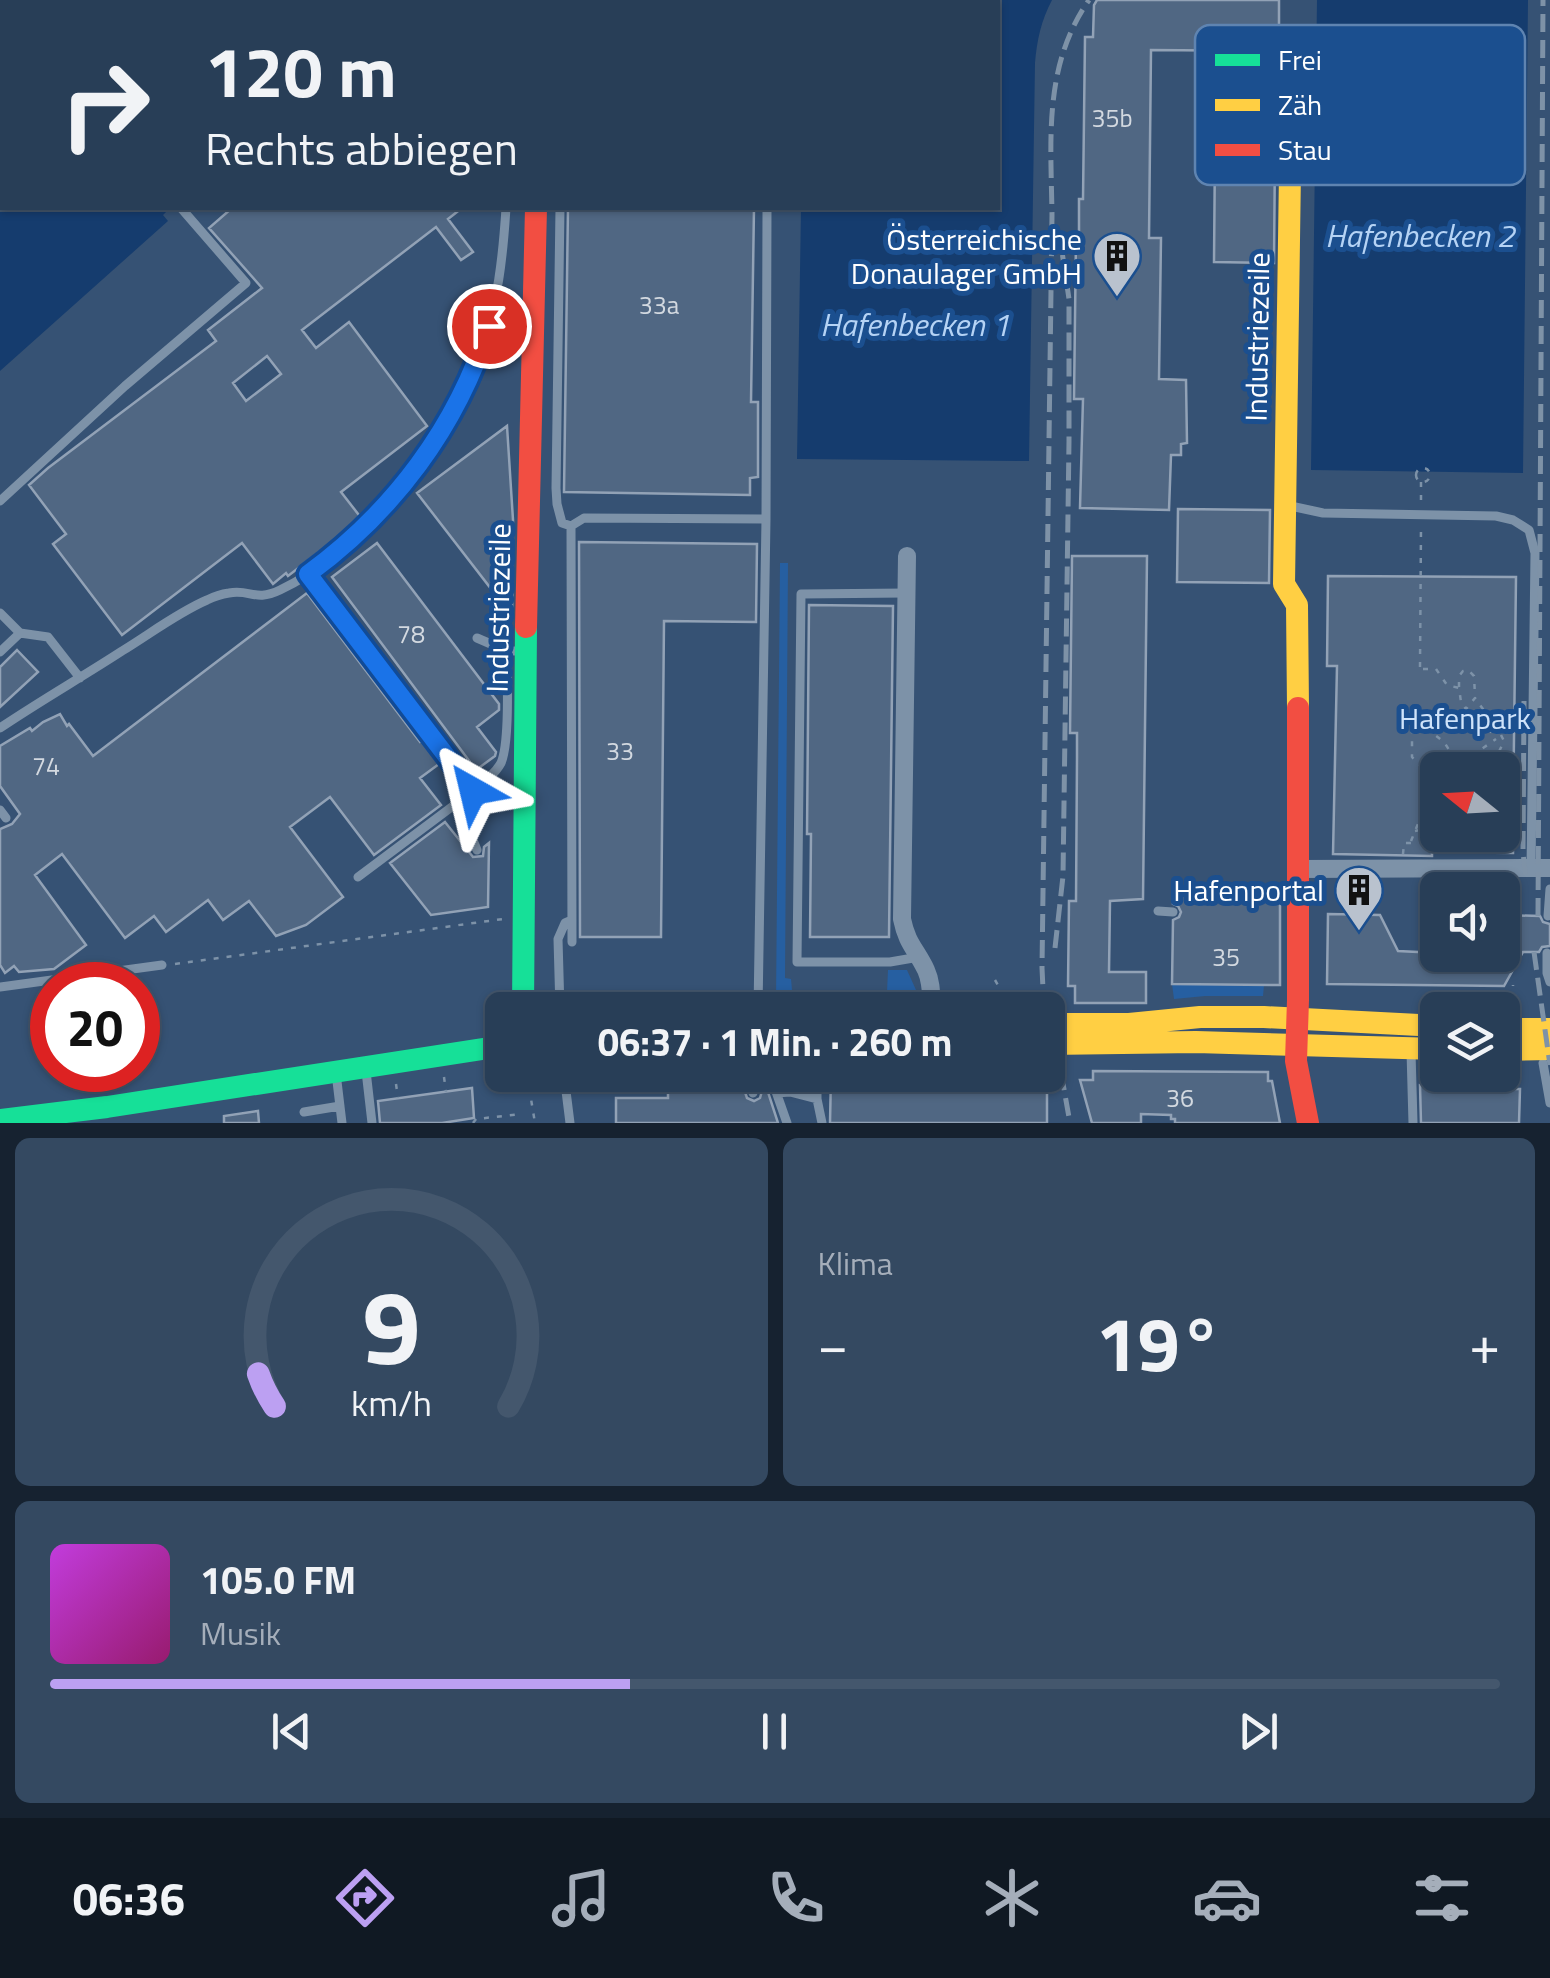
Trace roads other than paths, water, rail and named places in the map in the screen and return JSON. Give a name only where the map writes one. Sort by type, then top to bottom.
[{"type":"street","name":"Industriezeile","points":[[1289,185],[1284,584],[1297,605],[1299,869],[1290,909],[1296,1062],[1308,1123]]},
{"type":"street","name":"Industriezeile","points":[[523,992],[525,918],[516,652],[536,210]]},
{"type":"street","points":[[906,556],[902,919],[910,946],[928,972],[932,992]]},
{"type":"street","points":[[1299,869],[1532,871]]},
{"type":"street","points":[[1065,1024],[1200,1018],[1420,1025]]},
{"type":"street","points":[[1520,1029],[1550,1030]]},
{"type":"street","points":[[1065,1044],[1196,1042],[1420,1049]]},
{"type":"street","points":[[0,1120],[485,1049]]},
{"type":"street","points":[[1520,1052],[1546,1056]]},
{"type":"lane","points":[[0,500],[246,283],[184,210]]},
{"type":"lane","points":[[0,728],[208,600],[230,592],[261,597],[308,574],[353,539],[386,506],[425,455],[460,397],[481,350],[500,271],[506,210]]},
{"type":"lane","points":[[560,210],[556,488],[562,523],[571,526]]},
{"type":"lane","points":[[758,992],[767,210]]},
{"type":"lane","points":[[1283,505],[1323,512],[1496,516],[1529,530],[1535,553],[1532,871]]},
{"type":"lane","points":[[571,526],[584,518],[766,520]]},
{"type":"lane","points":[[571,526],[572,942]]},
{"type":"lane","points":[[308,574],[473,791]]},
{"type":"lane","points":[[906,593],[802,594],[797,962],[890,962],[919,958]]},
{"type":"lane","points":[[0,613],[20,634],[48,637],[80,678]]},
{"type":"lane","points":[[0,652],[20,634]]},
{"type":"lane","points":[[358,878],[496,770],[504,753],[516,652],[477,638]]},
{"type":"lane","points":[[458,803],[477,850]]},
{"type":"lane","points":[[1548,916],[1550,889]]},
{"type":"lane","points":[[1158,911],[1173,912]]},
{"type":"lane","points":[[559,992],[558,939],[564,923],[572,920]]},
{"type":"lane","points":[[1547,952],[1550,982]]},
{"type":"lane","points":[[0,987],[162,965]]},
{"type":"lane","points":[[1411,1048],[1413,1123]]},
{"type":"lane","points":[[1546,1056],[1550,1103]]},
{"type":"lane","points":[[365,1068],[372,1123]]},
{"type":"lane","points":[[336,1072],[342,1123]]},
{"type":"lane","points":[[566,1092],[570,1123]]},
{"type":"lane","points":[[817,1092],[822,1123]]},
{"type":"lane","points":[[787,1123],[777,1093],[817,1099]]},
{"type":"lane","points":[[304,1112],[340,1106]]},
{"type":"water","name":"Hafenbecken 1","points":[[1000,0],[1052,0],[1040,31],[1035,63],[1029,461],[797,459],[801,210],[1000,210]]},
{"type":"water","name":"Hafenbecken 2","points":[[1317,0],[1528,0],[1523,473],[1311,470],[1315,185],[1525,185],[1525,25],[1317,25]]},
{"type":"water","points":[[0,210],[168,210],[163,215],[168,221],[0,371]]},
{"type":"railway","points":[[1043,992],[1051,131],[1064,51],[1089,0]]},
{"type":"railway","points":[[1538,916],[1543,0]]},
{"type":"railway","points":[[1055,948],[1063,876],[1069,441],[1069,299],[1061,245]]},
{"type":"railway","points":[[1524,701],[1526,881]]},
{"type":"railway","points":[[1534,952],[1550,1065]]},
{"type":"railway","points":[[1065,1092],[1070,1123]]},
{"type":"place","name":"Österreichische Donaulager GmbH","points":[[1117,298]]},
{"type":"place","name":"Hafenportal","points":[[1359,932]]},
{"type":"park label","name":"Hafenpark","points":[[1465,718]]}]
